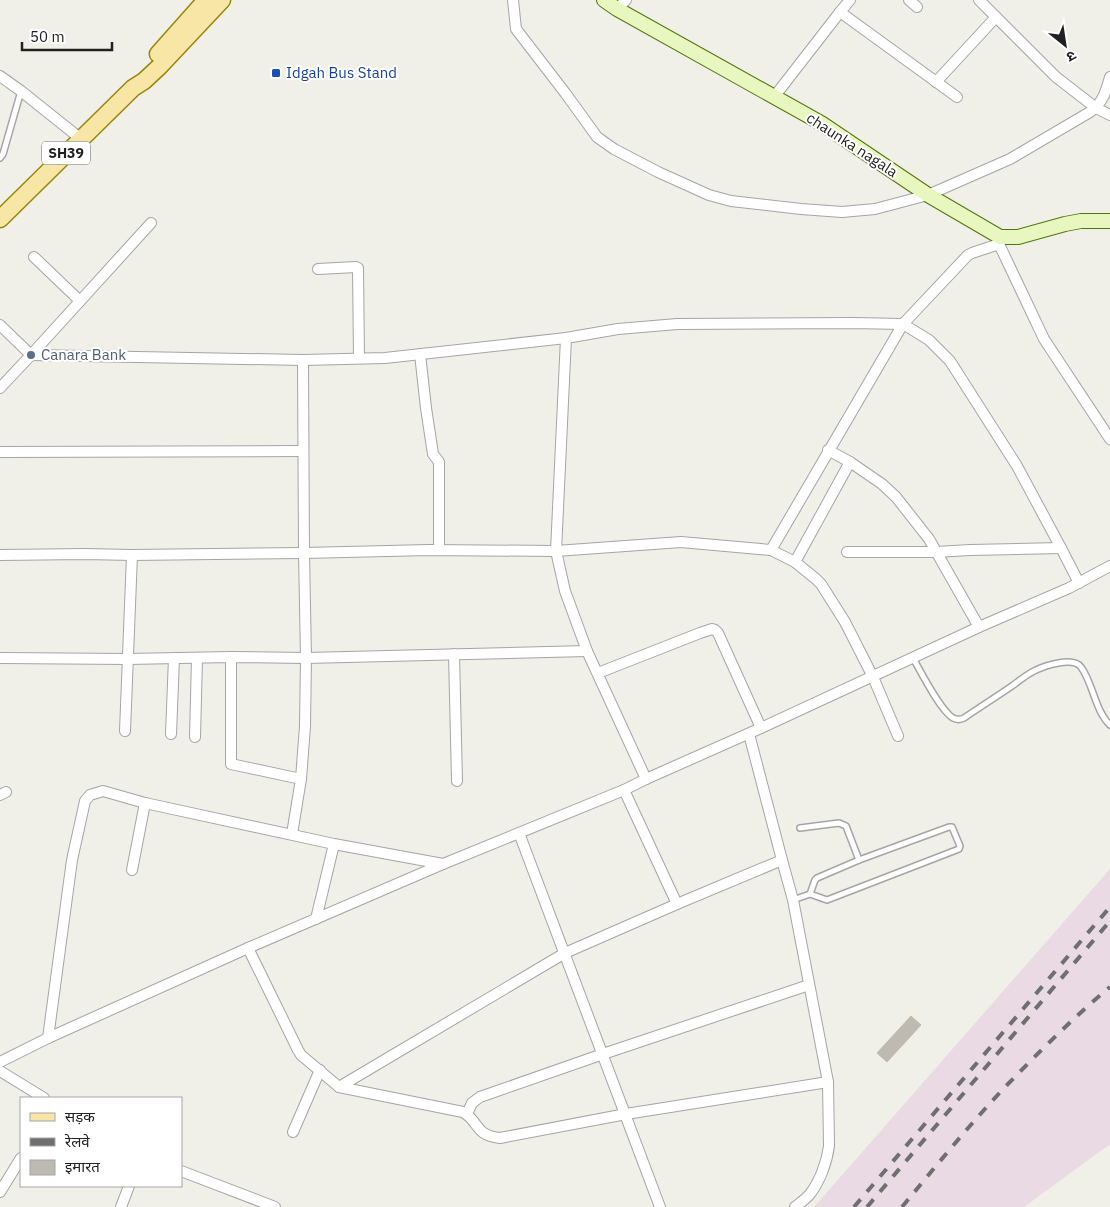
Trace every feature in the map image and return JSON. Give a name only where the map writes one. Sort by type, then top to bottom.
[{"type":"main road","name":"SH39","points":[[0,219],[134,85],[171,38],[206,0]]},
{"type":"main road","name":"SH39","points":[[134,85],[144,81],[159,67],[222,0]]},
{"type":"main road","name":"chaunka nagala","points":[[604,0],[622,5],[821,123],[1000,241]]},
{"type":"main road","points":[[1000,241],[1081,221],[1110,221]]},
{"type":"street","points":[[513,0],[516,29],[598,136],[614,149],[658,172],[709,195],[731,201],[801,210],[842,212],[875,209],[928,195],[1010,159],[1096,108],[1105,94],[1110,77]]},
{"type":"street","points":[[774,96],[850,0]]},
{"type":"street","points":[[979,0],[1056,77],[1096,108],[1110,115]]},
{"type":"street","points":[[840,12],[956,97]]},
{"type":"street","points":[[936,82],[996,17]]},
{"type":"street","points":[[0,76],[81,139]]},
{"type":"street","points":[[0,388],[151,223]]},
{"type":"street","points":[[771,550],[903,324],[968,255],[1000,241],[1044,339],[1110,439]]},
{"type":"street","points":[[34,257],[80,301]]},
{"type":"street","points":[[318,269],[358,268],[360,358]]},
{"type":"street","points":[[0,325],[32,355],[303,360],[385,358],[566,338],[618,329],[677,324],[852,322],[903,324],[929,340],[950,361],[1017,466],[1079,583]]},
{"type":"street","points":[[566,338],[556,550],[565,591],[587,651],[646,779]]},
{"type":"street","points":[[420,354],[433,454],[439,462],[439,550]]},
{"type":"street","points":[[292,834],[301,778],[305,726],[303,360]]},
{"type":"street","points":[[828,450],[850,462],[882,484],[896,497],[924,532],[979,626]]},
{"type":"street","points":[[0,452],[303,451]]},
{"type":"street","points":[[795,562],[850,462]]},
{"type":"street","points":[[0,555],[556,550],[681,542],[771,550],[795,562],[821,584],[845,622],[873,676],[898,736]]},
{"type":"street","points":[[847,552],[936,552],[1062,548]]},
{"type":"street","points":[[125,731],[132,555]]},
{"type":"street","points":[[0,1062],[48,1038],[248,948],[443,864],[624,790],[979,626],[1079,583],[1110,566]]},
{"type":"street","points":[[598,673],[700,633],[715,630],[721,639],[761,728]]},
{"type":"street","points":[[0,658],[306,658],[587,651]]},
{"type":"street","points":[[454,654],[457,781]]},
{"type":"street","points":[[230,657],[232,766],[301,778]]},
{"type":"street","points":[[171,734],[174,658]]},
{"type":"street","points":[[195,737],[197,658]]},
{"type":"street","points":[[748,734],[794,900],[828,1082],[828,1154],[819,1178],[810,1194],[795,1207]]},
{"type":"street","points":[[624,790],[677,904]]},
{"type":"street","points":[[48,1038],[72,860],[85,801],[90,795],[103,791],[145,803],[334,844],[443,864]]},
{"type":"street","points":[[132,870],[145,803]]},
{"type":"street","points":[[519,833],[660,1207]]},
{"type":"street","points":[[316,919],[334,844]]},
{"type":"street","points":[[339,1087],[565,953],[782,860]]},
{"type":"street","points":[[248,948],[298,1050],[339,1087],[463,1112],[487,1135],[500,1138],[626,1114],[828,1082]]},
{"type":"street","points":[[467,1114],[472,1103],[480,1097],[809,985]]},
{"type":"street","points":[[293,1132],[320,1070]]},
{"type":"street","points":[[0,1071],[42,1097]]},
{"type":"street","points":[[0,1192],[20,1160]]},
{"type":"street","points":[[182,1171],[273,1207]]},
{"type":"street","points":[[121,1207],[129,1187]]},
{"type":"lane","points":[[0,158],[3,154],[21,91]]},
{"type":"lane","points":[[913,658],[942,706],[952,718],[959,720],[1034,671],[1061,663],[1078,664],[1082,667],[1103,717],[1110,725]]},
{"type":"lane","points":[[800,828],[839,823],[846,826],[860,860]]},
{"type":"lane","points":[[794,900],[810,894],[827,900],[958,849],[960,846],[952,827],[949,827],[817,878],[810,894]]},
{"type":"shaded area","points":[[1110,869],[1110,1144],[1024,1207],[814,1207]]},
{"type":"building","points":[[911,1016],[921,1025],[887,1062],[877,1053]]},
{"type":"railway","points":[[854,1207],[1110,907]]},
{"type":"railway","points":[[867,1207],[1110,921]]},
{"type":"railway","points":[[902,1207],[966,1130],[1007,1085],[1057,1034],[1110,987]]},
{"type":"place","name":"Idgah Bus Stand","points":[[276,73]]},
{"type":"place","name":"Canara Bank","points":[[31,355]]}]
